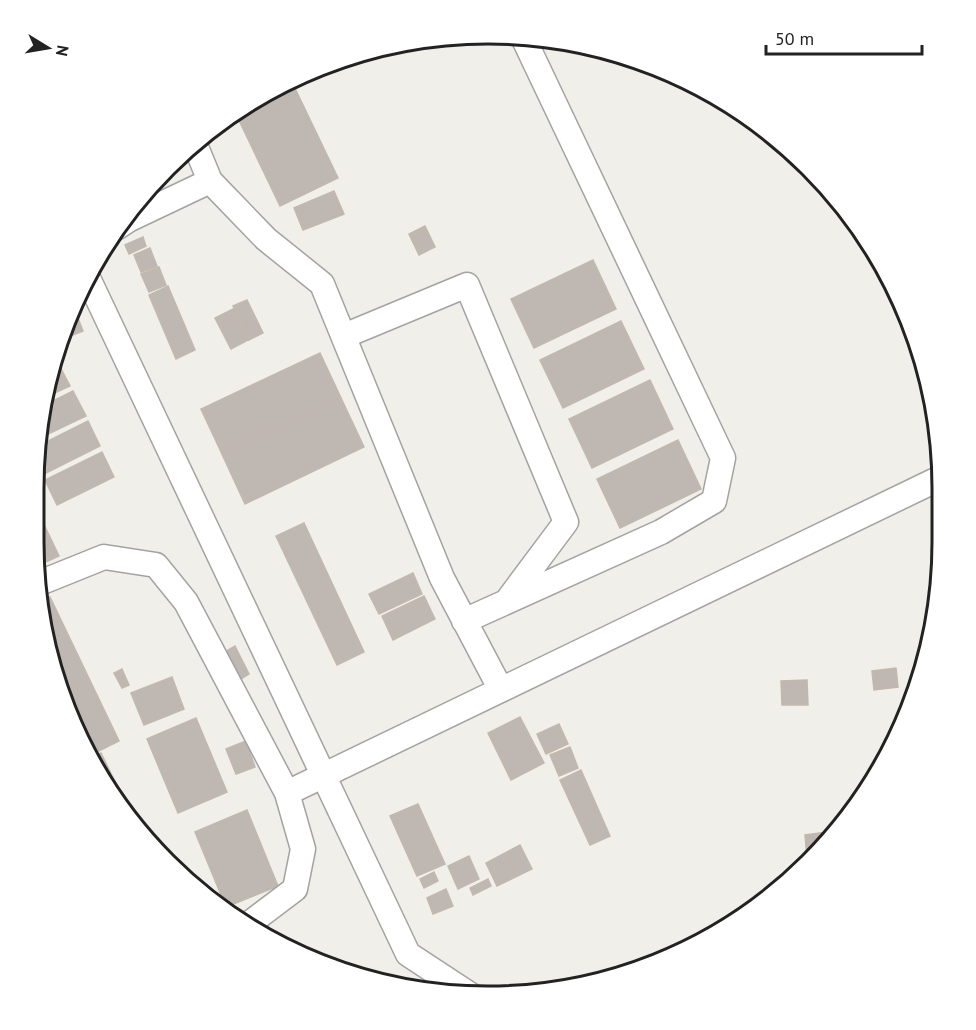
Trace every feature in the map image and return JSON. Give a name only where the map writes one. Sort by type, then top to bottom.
[{"type":"lane","points":[[464,621],[661,532],[714,501],[723,458],[527,45]]},
{"type":"lane","points":[[198,151],[210,181],[266,239],[322,284],[442,578],[501,690]]},
{"type":"lane","points":[[136,216],[210,181]]},
{"type":"lane","points":[[344,336],[467,285],[566,522],[507,602]]},
{"type":"lane","points":[[92,286],[408,954],[456,986]]},
{"type":"lane","points":[[287,793],[932,482]]},
{"type":"lane","points":[[45,581],[104,557],[156,565],[186,602],[287,793],[303,849],[295,889],[254,920]]},
{"type":"building","points":[[295,87],[338,178],[280,206],[239,120]]},
{"type":"building","points":[[334,191],[344,214],[303,230],[294,208]]},
{"type":"building","points":[[425,226],[435,247],[419,255],[409,234]]},
{"type":"building","points":[[143,237],[146,246],[129,254],[125,245]]},
{"type":"building","points":[[150,248],[157,266],[141,272],[134,255]]},
{"type":"building","points":[[593,260],[616,309],[534,348],[511,299]]},
{"type":"building","points":[[159,267],[166,285],[149,292],[141,274]]},
{"type":"building","points":[[168,286],[195,350],[176,359],[149,295]]},
{"type":"building","points":[[247,300],[263,333],[249,340],[233,306]]},
{"type":"building","points":[[233,309],[248,340],[231,349],[215,318]]},
{"type":"building","points":[[78,317],[83,331],[70,336]]},
{"type":"building","points":[[621,321],[644,369],[563,408],[540,360]]},
{"type":"building","points":[[320,353],[341,398],[222,454],[201,409]]},
{"type":"building","points":[[61,368],[70,386],[54,393]]},
{"type":"building","points":[[650,380],[673,429],[592,468],[569,419]]},
{"type":"building","points":[[73,391],[86,416],[46,435],[52,402]]},
{"type":"building","points":[[341,398],[364,447],[245,504],[222,454]]},
{"type":"building","points":[[88,421],[100,446],[44,474],[46,442]]},
{"type":"building","points":[[678,440],[701,489],[620,528],[597,479]]},
{"type":"building","points":[[102,452],[114,477],[57,505],[45,480]]},
{"type":"building","points":[[304,523],[364,652],[337,665],[276,536]]},
{"type":"building","points":[[44,525],[59,556],[44,563]]},
{"type":"building","points":[[413,573],[422,594],[379,614],[369,594]]},
{"type":"building","points":[[424,596],[435,619],[393,640],[382,616]]},
{"type":"building","points":[[50,597],[119,741],[96,752],[67,685],[52,629],[47,598]]},
{"type":"building","points":[[235,646],[249,674],[238,681],[223,653]]},
{"type":"building","points":[[896,668],[898,687],[874,690],[872,671]]},
{"type":"building","points":[[122,669],[129,685],[122,688],[114,673]]},
{"type":"building","points":[[172,677],[184,709],[144,725],[131,693]]},
{"type":"building","points":[[807,680],[808,705],[782,705],[781,681]]},
{"type":"building","points":[[520,717],[544,763],[511,780],[488,733]]},
{"type":"building","points":[[196,718],[227,792],[178,813],[147,739]]},
{"type":"building","points":[[559,724],[568,744],[546,754],[537,734]]},
{"type":"building","points":[[246,741],[255,767],[236,774],[226,749]]},
{"type":"building","points":[[570,747],[578,768],[559,776],[550,755]]},
{"type":"building","points":[[101,753],[120,791],[103,764],[98,755]]},
{"type":"building","points":[[581,770],[610,836],[590,845],[560,780]]},
{"type":"building","points":[[418,804],[445,864],[417,876],[390,816]]},
{"type":"building","points":[[247,810],[278,886],[231,905],[223,899],[195,832]]},
{"type":"building","points":[[824,832],[806,851],[805,835]]},
{"type":"building","points":[[520,845],[532,869],[497,886],[486,863]]},
{"type":"building","points":[[469,856],[479,879],[458,889],[448,866]]},
{"type":"building","points":[[434,872],[438,881],[424,888],[420,879]]},
{"type":"building","points":[[488,879],[491,886],[473,895],[470,888]]},
{"type":"building","points":[[446,889],[453,906],[433,914],[427,898]]}]
